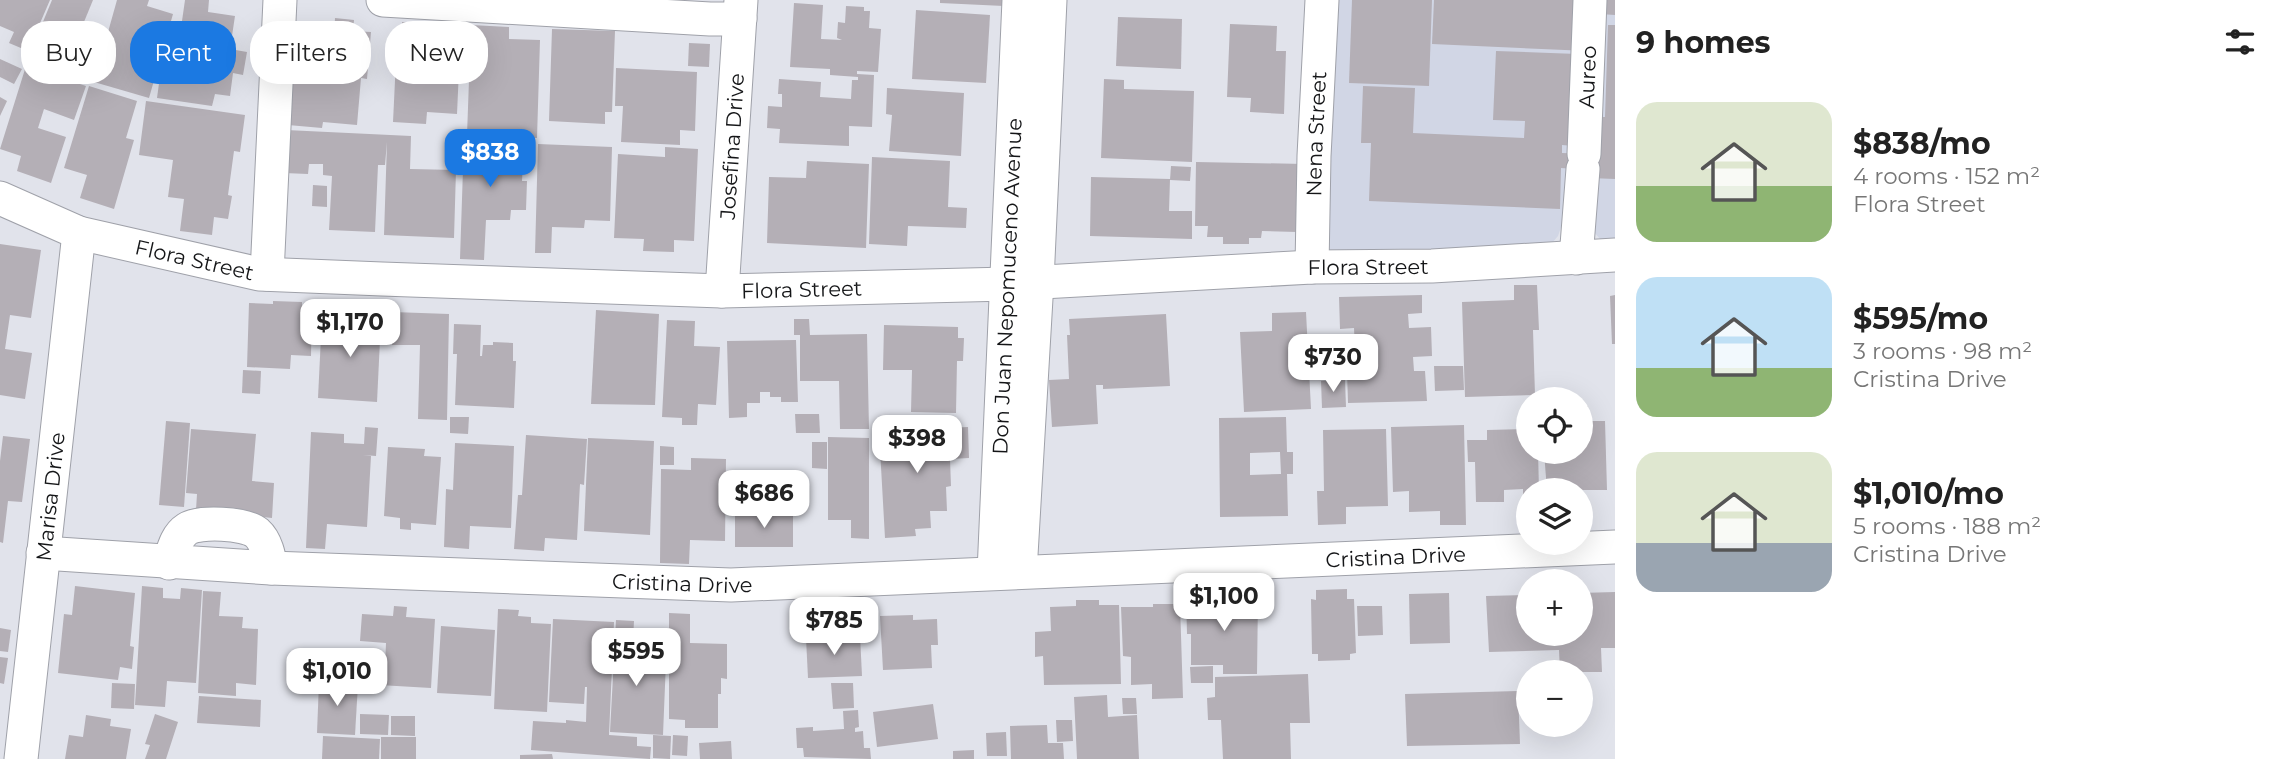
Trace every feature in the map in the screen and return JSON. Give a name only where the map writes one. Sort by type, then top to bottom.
[{"type":"street","points":[[267,274],[281,0]]},
{"type":"street","points":[[383,0],[741,9]]},
{"type":"street","name":"Don Juan Nepomuceno Avenue","points":[[1019,0],[1023,282]]},
{"type":"street","name":"Don Juan Nepomuceno Avenue","points":[[1007,573],[1023,282],[1050,0]]},
{"type":"street","name":"Nena Street","points":[[1312,267],[1314,156],[1322,0]]},
{"type":"street","name":"Aureo","points":[[1576,258],[1590,0]]},
{"type":"street","name":"Josefina Drive","points":[[722,291],[741,9]]},
{"type":"street","name":"Flora Street","points":[[0,198],[79,233],[164,254],[267,274],[722,291],[1023,282],[1312,267],[1432,266],[1615,255]]},
{"type":"street","name":"Marisa Drive","points":[[21,759],[79,233]]},
{"type":"street","name":"Cristina Drive","points":[[43,553],[271,568],[720,584],[1615,547]]},
{"type":"shaded area","points":[[1333,0],[1615,0],[1615,243],[1601,240],[1593,231],[1563,221],[1558,236],[1552,243],[1336,256],[1327,249]]},
{"type":"building","points":[[0,0],[50,0],[41,21],[21,21],[21,48],[9,43],[14,32],[0,26]]},
{"type":"building","points":[[52,0],[93,0],[84,21],[43,21]]},
{"type":"building","points":[[117,0],[149,0],[147,6],[173,14],[171,21],[130,21],[130,84],[153,84],[149,98],[101,84],[116,84],[116,21],[111,21]]},
{"type":"building","points":[[185,0],[209,0],[208,12],[235,16],[234,21],[182,21]]},
{"type":"building","points":[[940,0],[1005,0],[1004,6],[940,3]]},
{"type":"building","points":[[1352,0],[1432,0],[1429,86],[1349,83]]},
{"type":"building","points":[[1434,0],[1589,0],[1588,51],[1432,44]]},
{"type":"building","points":[[1600,0],[1615,0],[1615,15],[1600,14]]},
{"type":"building","points":[[794,3],[823,5],[821,39],[842,40],[837,38],[838,22],[845,23],[846,6],[864,7],[864,11],[870,11],[869,28],[881,29],[878,72],[857,71],[857,74],[874,75],[872,127],[849,126],[849,146],[779,143],[780,129],[767,128],[768,106],[782,107],[782,94],[778,94],[779,79],[821,82],[820,97],[851,99],[852,80],[858,80],[858,77],[830,75],[830,69],[790,67]]},
{"type":"building","points":[[916,10],[990,15],[986,83],[912,79]]},
{"type":"building","points":[[1118,17],[1182,19],[1181,69],[1116,66]]},
{"type":"building","points":[[335,18],[354,20],[354,21],[335,21]]},
{"type":"building","points":[[1230,24],[1277,26],[1276,51],[1286,51],[1284,114],[1250,112],[1251,98],[1227,97]]},
{"type":"building","points":[[1608,25],[1615,25],[1615,179],[1590,178],[1590,170],[1561,168],[1560,209],[1369,201],[1371,143],[1361,143],[1363,86],[1415,88],[1413,133],[1524,138],[1525,121],[1493,120],[1496,51],[1577,54],[1574,146],[1562,145],[1562,153],[1591,154],[1592,117],[1605,117]]},
{"type":"building","points":[[488,26],[509,27],[509,39],[540,40],[537,138],[467,135],[469,84],[488,84]]},
{"type":"building","points":[[552,29],[615,31],[612,112],[605,112],[605,124],[549,121]]},
{"type":"building","points":[[689,43],[710,44],[709,67],[688,66]]},
{"type":"building","points":[[236,50],[247,52],[243,75],[236,74]]},
{"type":"building","points":[[0,59],[21,69],[14,84],[0,77]]},
{"type":"building","points":[[616,68],[697,72],[695,131],[680,130],[680,145],[621,142],[623,106],[615,106]]},
{"type":"building","points":[[1104,79],[1124,80],[1124,89],[1194,91],[1192,162],[1101,158]]},
{"type":"building","points":[[21,82],[86,86],[74,120],[44,109],[38,128],[66,137],[51,183],[17,171],[21,156],[0,149]]},
{"type":"building","points":[[159,84],[232,84],[230,96],[215,94],[212,106],[157,98]]},
{"type":"building","points":[[291,84],[360,84],[357,125],[323,122],[322,128],[288,125]]},
{"type":"building","points":[[395,84],[458,84],[457,114],[427,112],[426,124],[393,122]]},
{"type":"building","points":[[89,86],[137,101],[126,138],[134,140],[114,209],[80,198],[87,175],[64,168]]},
{"type":"building","points":[[887,88],[964,93],[961,156],[889,151],[892,115],[886,114]]},
{"type":"building","points":[[0,97],[7,101],[0,116]]},
{"type":"building","points":[[146,101],[245,115],[240,152],[234,151],[228,195],[232,196],[228,219],[214,217],[212,235],[180,231],[184,199],[168,197],[173,160],[139,155]]},
{"type":"building","points":[[286,130],[411,136],[410,169],[456,170],[454,238],[384,235],[387,142],[385,165],[378,165],[375,232],[329,230],[332,176],[323,175],[323,164],[309,164],[308,174],[284,173]]},
{"type":"building","points":[[464,139],[524,140],[522,181],[527,181],[526,210],[511,210],[510,220],[486,220],[484,260],[460,259]]},
{"type":"building","points":[[538,144],[612,147],[610,221],[585,220],[584,228],[552,227],[551,253],[535,253]]},
{"type":"building","points":[[665,147],[698,149],[694,241],[674,240],[674,252],[643,251],[644,239],[614,238],[618,154],[665,157]]},
{"type":"building","points":[[872,157],[950,161],[948,207],[967,208],[966,228],[908,226],[907,246],[869,244]]},
{"type":"building","points":[[807,161],[869,164],[866,248],[767,243],[769,177],[806,178]]},
{"type":"building","points":[[1196,162],[1304,164],[1297,232],[1262,231],[1261,238],[1249,238],[1249,244],[1223,244],[1223,237],[1207,237],[1208,226],[1195,226]]},
{"type":"building","points":[[1171,166],[1191,167],[1190,181],[1170,180]]},
{"type":"building","points":[[1091,177],[1170,179],[1169,211],[1192,211],[1192,239],[1090,236]]},
{"type":"building","points":[[313,185],[327,186],[327,207],[312,206]]},
{"type":"building","points":[[0,244],[41,250],[31,318],[10,315],[5,349],[32,353],[25,399],[0,395]]},
{"type":"building","points":[[1514,285],[1537,285],[1539,330],[1533,330],[1535,387],[1516,387],[1516,396],[1465,397],[1462,302],[1514,300]]},
{"type":"building","points":[[1422,295],[1422,313],[1408,314],[1409,328],[1431,327],[1432,356],[1413,357],[1414,371],[1425,371],[1427,401],[1348,403],[1347,371],[1356,371],[1354,328],[1340,329],[1339,297]]},
{"type":"building","points":[[1615,295],[1615,344],[1612,344],[1610,296]]},
{"type":"building","points":[[273,301],[302,302],[302,310],[312,310],[311,356],[291,355],[290,369],[247,367],[249,303],[273,304]]},
{"type":"building","points":[[596,310],[659,314],[655,405],[591,404]]},
{"type":"building","points":[[393,312],[449,314],[447,420],[418,419],[420,345],[392,345]]},
{"type":"building","points":[[1306,312],[1311,409],[1244,412],[1240,332],[1272,331],[1272,313]]},
{"type":"building","points":[[1166,314],[1170,386],[1103,389],[1103,385],[1096,385],[1098,424],[1052,427],[1049,380],[1069,379],[1069,319]]},
{"type":"building","points":[[322,316],[381,319],[377,402],[318,398]]},
{"type":"building","points":[[794,319],[809,319],[810,335],[867,334],[869,429],[840,429],[839,381],[800,381],[800,335],[794,335]]},
{"type":"building","points":[[667,320],[695,321],[694,346],[720,347],[716,405],[698,404],[697,425],[682,425],[682,418],[662,417]]},
{"type":"building","points":[[454,324],[481,325],[480,356],[483,345],[493,345],[493,342],[513,343],[513,361],[516,361],[514,408],[455,405],[457,354],[453,354]]},
{"type":"building","points":[[884,325],[958,327],[958,338],[964,338],[963,361],[957,361],[956,413],[911,412],[912,370],[883,370]]},
{"type":"building","points":[[796,340],[798,402],[781,402],[781,397],[770,397],[770,392],[760,392],[760,403],[747,403],[747,417],[729,418],[727,341]]},
{"type":"building","points":[[1434,366],[1463,366],[1464,390],[1435,391]]},
{"type":"building","points":[[243,370],[261,371],[260,394],[242,393]]},
{"type":"building","points":[[1345,380],[1346,407],[1322,408],[1321,381]]},
{"type":"building","points":[[795,414],[819,414],[820,433],[796,433]]},
{"type":"building","points":[[450,417],[469,417],[468,434],[450,433]]},
{"type":"building","points":[[1286,417],[1287,452],[1293,452],[1293,474],[1287,474],[1288,516],[1220,517],[1219,418]],"holes":[[[1280,452],[1281,474],[1250,475],[1250,453]]]},
{"type":"building","points":[[166,421],[190,423],[184,507],[159,505]]},
{"type":"building","points":[[1593,421],[1605,421],[1607,490],[1593,490],[1593,478],[1546,478],[1545,464],[1593,464]]},
{"type":"building","points":[[1464,425],[1466,525],[1440,525],[1440,511],[1409,512],[1409,491],[1393,492],[1391,427]]},
{"type":"building","points":[[365,427],[378,428],[376,456],[363,455],[371,456],[367,527],[327,524],[325,549],[306,548],[311,432],[344,434],[344,443],[364,444]]},
{"type":"building","points":[[968,427],[969,458],[950,459],[951,486],[946,487],[947,511],[930,511],[931,528],[915,529],[916,536],[885,538],[879,431]]},
{"type":"building","points":[[191,429],[256,434],[252,481],[274,483],[272,518],[196,510],[197,494],[186,493]]},
{"type":"building","points":[[1386,429],[1388,506],[1346,507],[1346,524],[1318,525],[1317,491],[1324,491],[1323,430]]},
{"type":"building","points":[[1516,429],[1516,464],[1538,464],[1539,478],[1516,478],[1516,489],[1504,490],[1504,502],[1476,502],[1475,462],[1468,462],[1467,440],[1487,440],[1487,430]]},
{"type":"building","points":[[526,435],[587,439],[584,485],[580,484],[577,540],[545,538],[544,551],[514,549],[518,495],[522,495]]},
{"type":"building","points":[[3,436],[30,439],[22,502],[8,501],[3,543],[0,542],[0,461]]},
{"type":"building","points":[[828,437],[869,438],[869,539],[851,538],[851,520],[828,520]]},
{"type":"building","points":[[588,438],[654,441],[650,535],[584,531]]},
{"type":"building","points":[[812,442],[827,442],[827,469],[812,468]]},
{"type":"building","points":[[455,443],[514,446],[511,528],[470,526],[469,549],[444,547],[446,489],[453,490]]},
{"type":"building","points":[[660,446],[674,447],[674,465],[660,465]]},
{"type":"building","points":[[388,447],[425,449],[424,456],[441,457],[436,525],[411,523],[411,530],[400,529],[400,518],[384,516]]},
{"type":"building","points":[[691,458],[726,459],[725,541],[690,540],[689,564],[660,563],[661,469],[691,470]]},
{"type":"building","points":[[793,512],[793,547],[735,547],[735,513]]},
{"type":"building","points":[[75,586],[135,593],[130,646],[134,647],[132,669],[120,667],[118,680],[58,673],[64,614],[72,615]]},
{"type":"building","points":[[142,586],[163,588],[163,598],[180,599],[181,588],[202,590],[196,683],[167,681],[165,707],[135,705]]},
{"type":"building","points":[[1347,589],[1347,599],[1354,599],[1356,653],[1350,654],[1350,660],[1318,661],[1318,654],[1312,654],[1311,599],[1316,600],[1316,590]]},
{"type":"building","points":[[203,591],[221,592],[219,616],[243,617],[242,628],[258,629],[256,685],[236,683],[236,696],[198,693]]},
{"type":"building","points":[[1615,592],[1615,648],[1601,648],[1602,672],[1593,672],[1593,660],[1559,660],[1559,650],[1489,652],[1486,596],[1516,595],[1516,646],[1593,646],[1593,593]]},
{"type":"building","points":[[1449,593],[1450,643],[1410,644],[1409,594]]},
{"type":"building","points":[[1186,594],[1216,594],[1216,615],[1230,615],[1229,597],[1258,597],[1257,674],[1223,674],[1223,665],[1191,665],[1191,634],[1187,634]]},
{"type":"building","points":[[1076,600],[1099,600],[1099,605],[1119,605],[1121,684],[1044,685],[1043,656],[1035,657],[1035,632],[1051,631],[1050,607],[1076,606]]},
{"type":"building","points":[[1153,604],[1180,604],[1183,698],[1152,699],[1152,684],[1131,685],[1131,657],[1123,656],[1121,607],[1153,607]]},
{"type":"building","points":[[394,606],[407,607],[406,617],[435,619],[431,688],[362,684],[363,666],[385,668],[386,643],[360,641],[362,614],[393,616]]},
{"type":"building","points":[[1357,606],[1382,606],[1383,635],[1358,636]]},
{"type":"building","points":[[498,609],[519,610],[518,616],[531,617],[531,623],[551,624],[547,712],[494,709]]},
{"type":"building","points":[[669,613],[690,614],[690,643],[727,644],[727,679],[721,678],[721,694],[718,694],[718,728],[685,728],[685,720],[669,719]]},
{"type":"building","points":[[913,615],[913,620],[937,619],[938,645],[931,645],[932,668],[883,670],[880,616]]},
{"type":"building","points":[[553,619],[614,622],[609,735],[637,737],[637,746],[651,747],[650,759],[531,750],[533,721],[586,722],[587,687],[584,704],[549,702]]},
{"type":"building","points":[[616,620],[634,621],[632,659],[666,661],[663,735],[610,732]]},
{"type":"building","points":[[441,626],[495,630],[491,696],[437,693]]},
{"type":"building","points":[[0,628],[11,630],[8,652],[0,651]]},
{"type":"building","points":[[860,635],[862,676],[808,678],[806,638]]},
{"type":"building","points":[[0,657],[8,658],[4,684],[0,683]]},
{"type":"building","points":[[1213,666],[1213,683],[1191,683],[1190,667]]},
{"type":"building","points":[[1308,674],[1310,723],[1290,723],[1291,759],[1223,759],[1221,720],[1208,720],[1207,698],[1215,697],[1215,677]]},
{"type":"building","points":[[319,682],[358,684],[355,735],[317,733]]},
{"type":"building","points":[[112,683],[135,684],[134,709],[111,708]]},
{"type":"building","points":[[831,683],[853,683],[854,708],[833,709]]},
{"type":"building","points":[[1516,691],[1516,737],[1520,737],[1520,744],[1407,746],[1405,694]]},
{"type":"building","points":[[1107,695],[1108,717],[1137,715],[1139,759],[1077,759],[1074,697]]},
{"type":"building","points":[[199,696],[261,700],[260,727],[197,723]]},
{"type":"building","points":[[1122,698],[1136,698],[1137,714],[1123,714]]},
{"type":"building","points":[[933,704],[938,739],[877,747],[873,712]]},
{"type":"building","points":[[858,710],[859,727],[855,728],[855,732],[863,731],[864,748],[870,748],[871,759],[804,757],[803,748],[797,748],[796,728],[813,727],[813,731],[844,729],[843,711]]},
{"type":"building","points":[[155,714],[178,722],[166,759],[145,759],[150,745],[145,744]]},
{"type":"building","points":[[360,714],[389,715],[388,735],[360,734]]},
{"type":"building","points":[[86,715],[111,719],[110,726],[131,729],[126,759],[65,759],[69,735],[83,737]]},
{"type":"building","points":[[391,716],[415,716],[415,736],[391,735]]},
{"type":"building","points":[[1056,720],[1072,720],[1073,741],[1057,742]]},
{"type":"building","points":[[1047,725],[1048,743],[1063,743],[1064,759],[1011,759],[1010,726]]},
{"type":"building","points":[[1006,732],[1007,756],[987,756],[986,733]]},
{"type":"building","points":[[653,735],[671,736],[670,759],[653,758]]},
{"type":"building","points":[[673,735],[688,736],[687,756],[672,755]]},
{"type":"building","points":[[323,736],[380,739],[379,759],[322,759]]},
{"type":"building","points":[[381,737],[416,737],[416,759],[381,759]]},
{"type":"building","points":[[731,741],[732,759],[700,759],[699,743]]},
{"type":"building","points":[[974,750],[974,759],[953,759],[953,751]]},
{"type":"building","points":[[552,754],[553,759],[520,759],[520,755]]}]
